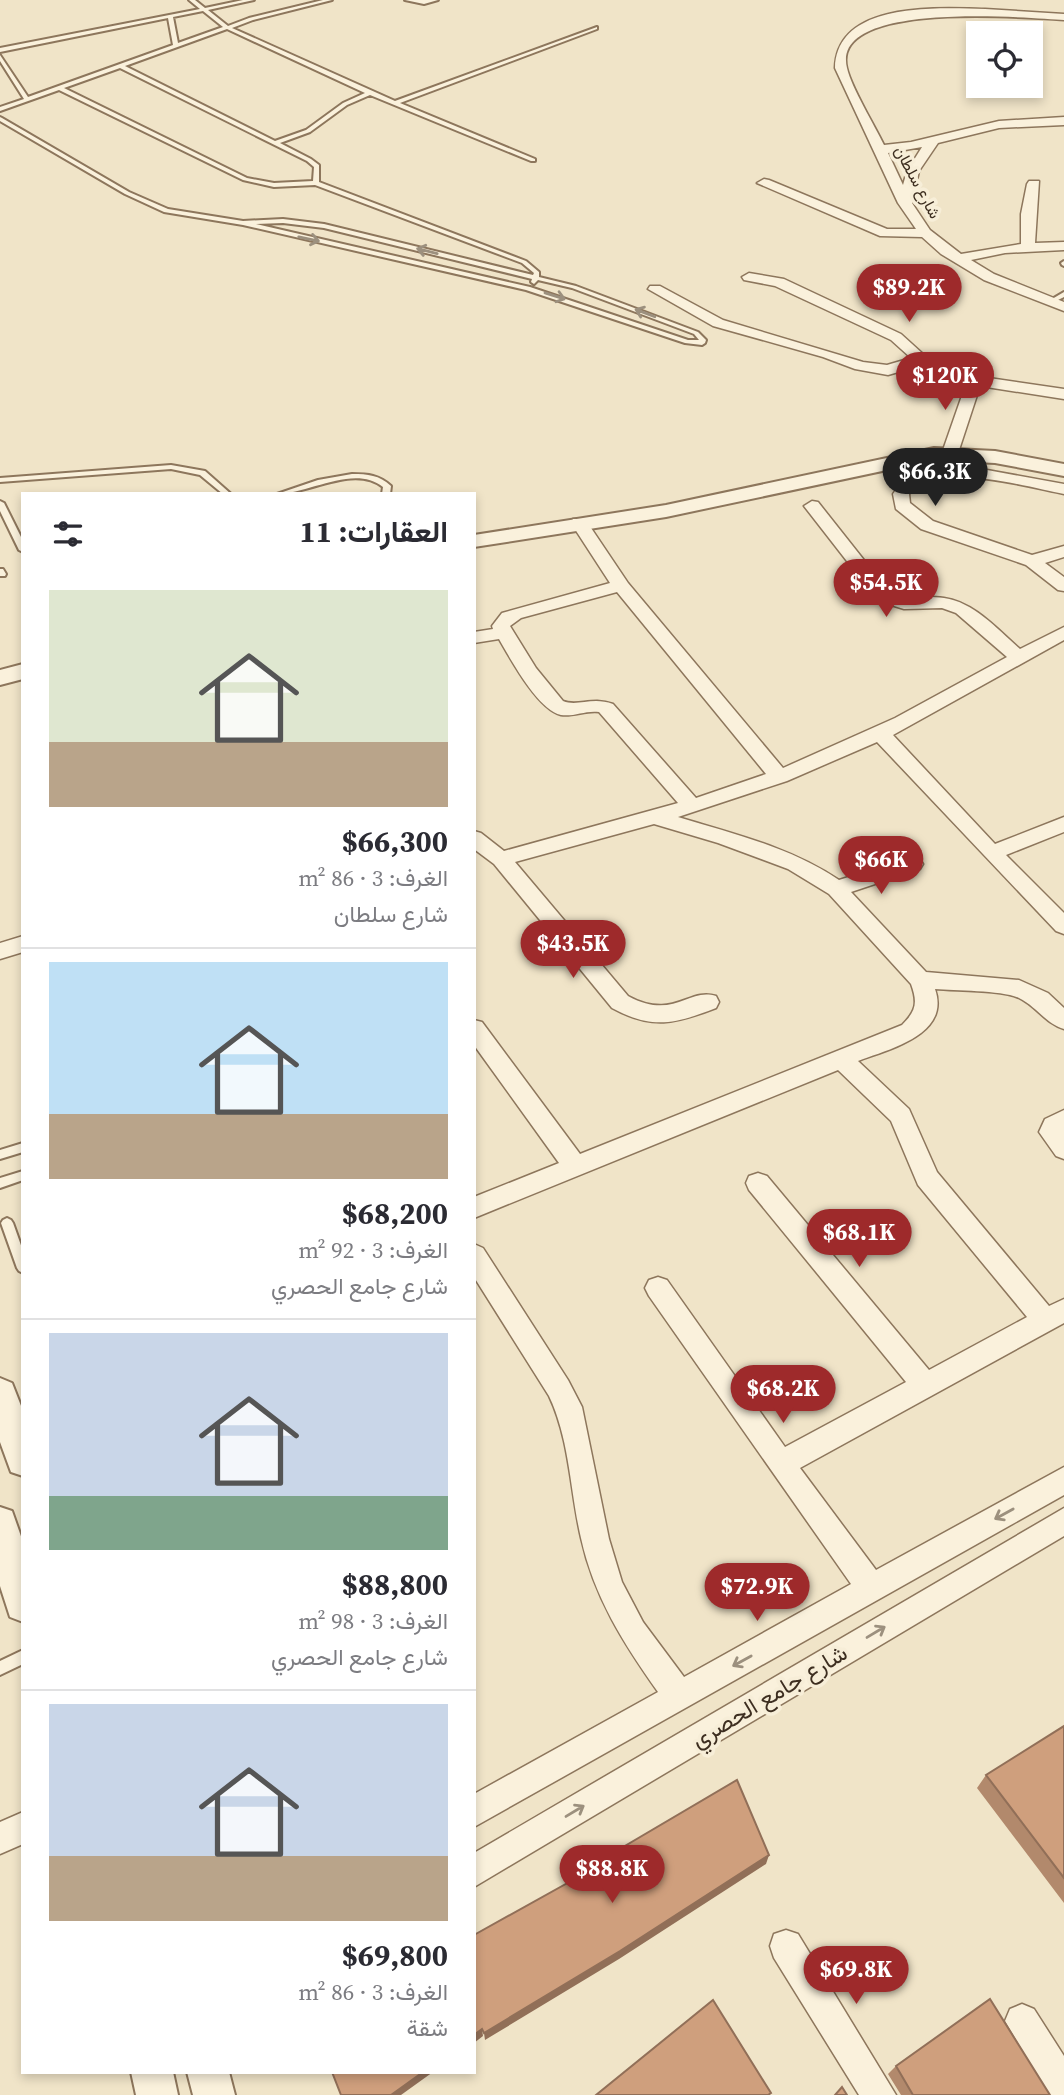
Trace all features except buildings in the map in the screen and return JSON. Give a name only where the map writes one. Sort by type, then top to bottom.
[{"type":"street","name":"شارع سلطان","points":[[1064,17],[941,11],[882,19],[853,34],[841,54],[841,68],[905,203],[925,233],[958,259],[989,277],[1064,307]]},
{"type":"street","points":[[880,149],[909,148],[988,126],[1029,121],[1064,121]]},
{"type":"street","points":[[905,203],[913,171],[932,142]]},
{"type":"street","points":[[764,183],[885,233],[925,233]]},
{"type":"street","points":[[1028,247],[1028,214],[1034,184]]},
{"type":"street","points":[[958,259],[1028,247],[1064,247]]},
{"type":"street","points":[[749,277],[779,282],[896,337],[936,371],[974,382],[1028,387],[1064,394]]},
{"type":"street","points":[[655,289],[718,323],[828,354],[860,366],[888,370],[921,360]]},
{"type":"street","points":[[950,453],[974,382]]},
{"type":"street","points":[[476,541],[666,511],[916,457],[950,453],[995,457],[1064,470]]},
{"type":"street","points":[[1064,489],[966,473],[950,473],[911,482],[901,494],[902,505],[927,525],[1032,561],[1064,586]]},
{"type":"street","points":[[812,506],[884,597],[904,604],[943,603],[962,609],[1017,656]]},
{"type":"street","points":[[476,529],[530,517],[579,523],[621,586],[779,776]]},
{"type":"street","points":[[1032,561],[1064,551]]},
{"type":"street","points":[[621,586],[508,617],[501,626],[556,706],[567,709],[594,704],[606,708],[691,805]]},
{"type":"street","points":[[476,638],[504,632]]},
{"type":"street","points":[[500,859],[654,817],[779,776],[880,733],[972,686],[1017,656],[1064,633]]},
{"type":"street","points":[[0,663],[21,657]]},
{"type":"street","points":[[0,678],[21,672]]},
{"type":"street","points":[[880,733],[1064,926]]},
{"type":"street","points":[[476,1207],[909,1031],[925,1016],[929,999],[920,980],[836,889],[805,867],[785,859],[654,817]]},
{"type":"street","points":[[992,853],[1064,824]]},
{"type":"street","points":[[476,840],[500,859],[620,1002],[638,1014],[661,1017],[682,1013],[708,1002]]},
{"type":"street","points":[[836,889],[913,864]]},
{"type":"street","points":[[0,951],[21,945]]},
{"type":"street","points":[[920,980],[1019,988],[1040,999],[1064,1021]]},
{"type":"street","points":[[476,1031],[576,1167]]},
{"type":"street","points":[[780,1464],[1055,1315],[927,1178],[901,1116],[841,1059]]},
{"type":"street","points":[[1064,1119],[1053,1126],[1051,1132],[1064,1149]]},
{"type":"street","points":[[758,1183],[925,1385]]},
{"type":"street","points":[[476,1258],[559,1388],[572,1416],[595,1539],[609,1586],[633,1632],[679,1696]]},
{"type":"street","points":[[658,1287],[780,1464],[872,1587]]},
{"type":"street","points":[[11,1410],[21,1452]]},
{"type":"street","name":"شارع جامع الحصري","points":[[476,1810],[1064,1480]]},
{"type":"street","name":"شارع جامع الحصري","points":[[476,1870],[1064,1521]]},
{"type":"street","points":[[0,1524],[21,1598]]},
{"type":"street","points":[[0,1838],[21,1829]]},
{"type":"street","points":[[786,1946],[879,2095]]},
{"type":"street","points":[[1022,2021],[1064,2087]]},
{"type":"street","points":[[152,2074],[156,2095]]},
{"type":"street","points":[[209,2074],[214,2095]]},
{"type":"lane","points":[[192,0],[226,27],[370,93],[533,160]]},
{"type":"lane","points":[[0,50],[251,0],[251,16]]},
{"type":"lane","points":[[0,108],[176,46],[251,16],[304,0]]},
{"type":"lane","points":[[251,16],[329,0]]},
{"type":"lane","points":[[408,0],[435,0]]},
{"type":"lane","points":[[170,16],[176,46]]},
{"type":"lane","points":[[395,103],[595,28]]},
{"type":"lane","points":[[0,57],[27,99]]},
{"type":"lane","points":[[120,66],[317,166],[316,183]]},
{"type":"lane","points":[[59,88],[246,179],[274,184],[316,183],[524,262],[535,268],[537,278]]},
{"type":"lane","points":[[275,143],[308,131],[345,104],[370,93]]},
{"type":"lane","points":[[0,119],[146,204],[166,211],[243,223],[528,288],[687,342],[702,343],[703,340],[696,333],[601,296],[537,278],[324,226],[283,220],[243,223]]},
{"type":"lane","points":[[528,288],[537,278]]},
{"type":"lane","points":[[1050,302],[1064,294]]},
{"type":"lane","points":[[0,480],[171,467],[202,473],[226,492]]},
{"type":"lane","points":[[289,492],[362,475],[383,480],[387,486],[386,492]]},
{"type":"lane","points":[[0,503],[21,546]]},
{"type":"lane","points":[[0,1155],[21,1148]]},
{"type":"lane","points":[[0,1183],[21,1176]]},
{"type":"lane","points":[[7,1223],[21,1262]]},
{"type":"lane","points":[[0,1668],[21,1658]]}]
